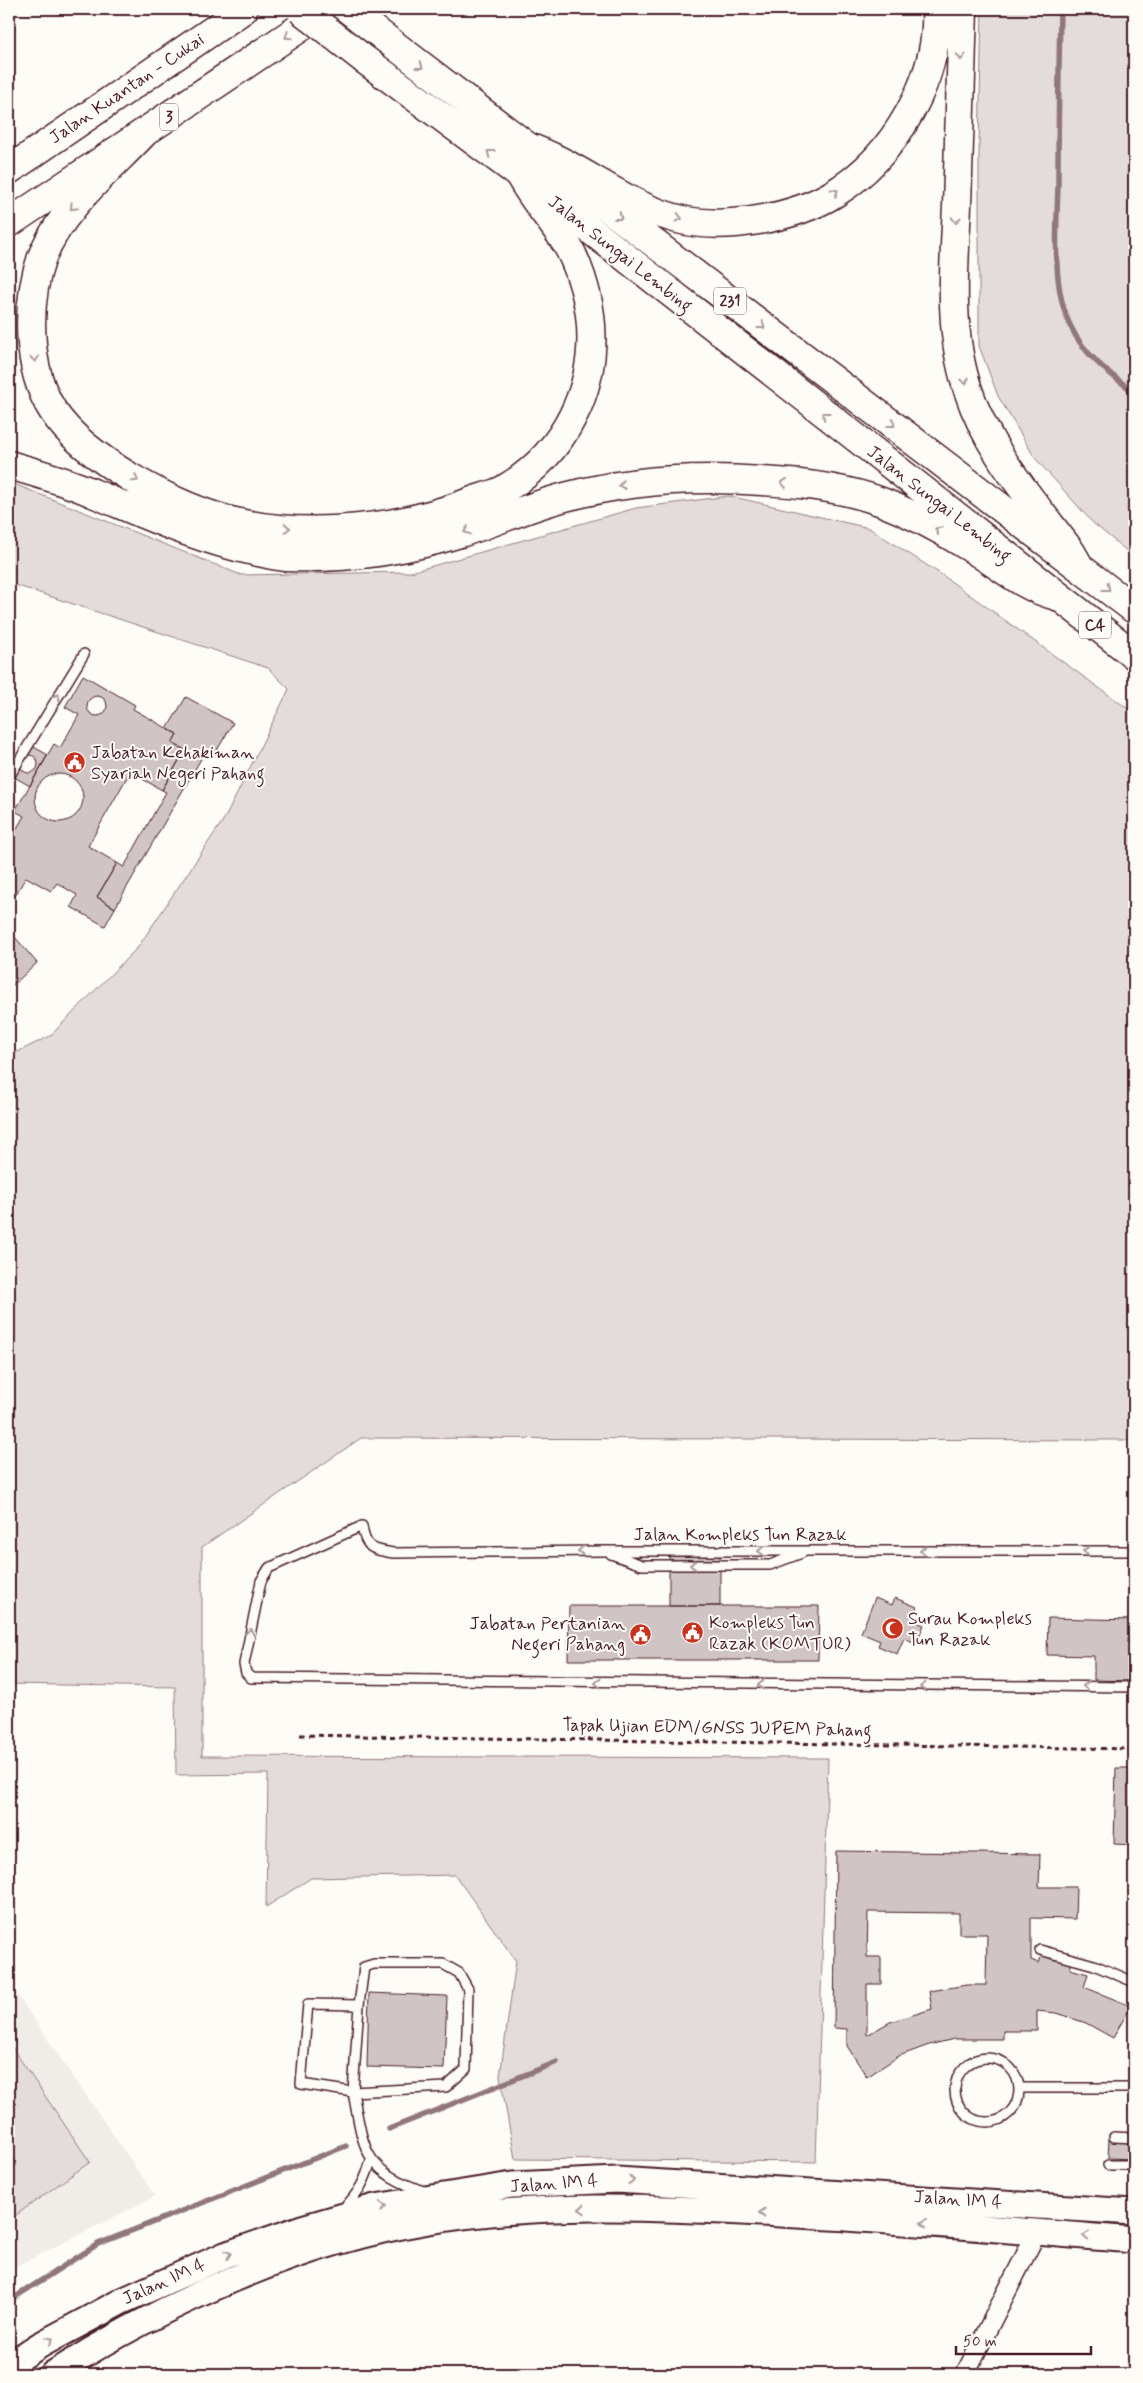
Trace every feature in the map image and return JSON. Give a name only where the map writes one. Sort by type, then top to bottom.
[{"type":"main road","name":"Jalan Kuantan - Cukai","points":[[9,170],[244,9]]},
{"type":"main road","name":"Jalan Sungai Lembing","points":[[300,9],[365,60],[519,174],[1057,596]]},
{"type":"main road","name":"3","points":[[9,223],[328,9]]},
{"type":"main road","name":"Jalan Sungai Lembing","points":[[347,9],[1079,566]]},
{"type":"main road","points":[[525,146],[551,156],[630,201],[682,220],[732,223],[790,213],[835,193],[870,164],[902,126],[928,72],[936,9]]},
{"type":"main road","points":[[963,9],[954,281],[955,336],[967,390],[984,429],[1002,461],[1071,552],[1079,566]]},
{"type":"main road","points":[[143,134],[65,216],[43,254],[32,292],[31,329],[36,370],[52,410],[68,429],[94,452],[123,472],[168,499],[184,506],[232,522],[266,527],[376,528],[444,512],[502,490],[537,464],[563,435],[581,402],[590,356],[590,313],[580,275],[567,244],[535,202],[519,174]]},
{"type":"main road","points":[[9,159],[35,152]]},
{"type":"main road","points":[[9,465],[91,492],[132,511],[229,546],[282,557],[338,557],[403,549],[458,534],[562,498],[633,483],[694,478],[763,481],[814,486],[881,502],[966,545],[1038,591],[1057,596]]},
{"type":"main road","name":"C4","points":[[1079,566],[1134,609]]},
{"type":"main road","name":"C4","points":[[1057,596],[1134,655]]},
{"type":"street","name":"Jalan IM 4","points":[[9,2365],[40,2345],[122,2301],[225,2255],[375,2207],[512,2185],[617,2180],[846,2205],[1037,2232],[1134,2240]]},
{"type":"street","name":"Jalan IM 4","points":[[53,2374],[142,2321],[242,2276],[343,2240],[430,2221],[523,2210],[846,2205],[1134,2212]]},
{"type":"street","points":[[966,2374],[1037,2232]]},
{"type":"lane","points":[[9,777],[84,654]]},
{"type":"lane","name":"Jalan Kompleks Tun Razak","points":[[1134,1551],[393,1553],[374,1550],[364,1540],[362,1526],[269,1568],[260,1581],[244,1664],[246,1673],[251,1678],[1134,1687]]},
{"type":"lane","points":[[603,1551],[642,1565],[770,1565],[809,1551]]},
{"type":"lane","points":[[1040,1950],[1094,1965],[1134,1982]]},
{"type":"lane","points":[[359,2005],[308,2004],[301,2084],[353,2092],[446,2087],[466,2069],[468,1989],[459,1974],[443,1964],[374,1964],[364,1967],[359,2005],[353,2092],[359,2127],[371,2160],[379,2170],[394,2178],[442,2196]]},
{"type":"lane","points":[[987,2057],[1005,2062],[1012,2068],[1020,2088],[1017,2103],[1012,2111],[997,2121],[988,2122],[978,2121],[963,2111],[958,2104],[954,2085],[957,2076],[969,2062],[987,2057]]},
{"type":"lane","points":[[1020,2088],[1134,2088]]},
{"type":"lane","points":[[1114,2137],[1134,2138]]},
{"type":"lane","points":[[333,2220],[355,2198],[367,2177],[371,2160]]},
{"type":"lane","points":[[1108,2165],[1134,2165]]},
{"type":"path","name":"Tapak Ujian EDM/GNSS JUPEM Pahang","points":[[300,1736],[1134,1749]]},
{"type":"shaded area","points":[[982,9],[1134,9],[1134,557],[1093,523],[1035,458],[998,396],[979,346],[979,146]]},
{"type":"shaded area","points":[[9,482],[241,575],[411,572],[636,508],[729,496],[869,528],[942,575],[1134,713],[1134,1440],[361,1438],[202,1547],[202,1756],[828,1758],[816,2162],[515,2159],[500,2076],[516,1961],[455,1875],[311,1878],[266,1907],[268,1774],[176,1775],[175,1687],[9,1684],[9,1056],[50,1036],[138,947],[226,816],[289,689],[268,668],[9,583]]},
{"type":"shaded area","points":[[9,1983],[155,2196],[9,2270]]},
{"type":"shaded area","points":[[9,2043],[90,2162],[9,2220]]},
{"type":"building","points":[[83,675],[135,705],[133,709],[177,734],[172,743],[185,750],[162,790],[130,772],[88,846],[117,863],[97,897],[115,908],[105,926],[71,907],[77,895],[57,883],[51,891],[26,877],[15,896],[9,893],[9,842],[24,816],[15,811],[54,744],[60,748],[79,715],[65,707]]},
{"type":"building","points":[[97,696],[104,699],[107,706],[104,713],[97,716],[90,713],[87,706],[90,699]]},
{"type":"building","points":[[186,697],[233,723],[213,757],[205,752],[115,908],[97,897],[117,863],[124,867],[166,792],[162,790],[185,750],[172,743],[177,734],[167,729]]},
{"type":"building","points":[[25,742],[48,755],[30,786],[9,774]]},
{"type":"building","points":[[25,755],[33,755],[38,760],[36,771],[25,773],[20,768],[20,760]]},
{"type":"building","points":[[54,774],[64,774],[76,781],[83,793],[83,803],[76,815],[64,822],[54,822],[46,818],[39,811],[35,803],[35,793],[39,785],[46,778]]},
{"type":"building","points":[[9,930],[37,963],[13,985],[9,980]]},
{"type":"building","points":[[669,1556],[720,1556],[720,1606],[669,1606]]},
{"type":"building","name":"Surau Kompleks Tun Razak","points":[[875,1598],[892,1605],[895,1598],[917,1607],[911,1620],[924,1625],[916,1643],[904,1638],[897,1654],[878,1646],[880,1641],[861,1633]]},
{"type":"building","name":"Kompleks Tun Razak (KOMTUR)","points":[[569,1606],[819,1606],[818,1660],[568,1660]]},
{"type":"building","points":[[1048,1618],[1134,1620],[1134,1681],[1094,1680],[1094,1656],[1047,1655]]},
{"type":"building","points":[[1116,1768],[1134,1768],[1134,1845],[1114,1844]]},
{"type":"building","points":[[836,1851],[1040,1854],[1039,1887],[1076,1887],[1075,1919],[1031,1918],[1031,1960],[1039,1963],[1042,1954],[1072,1962],[1070,1969],[1088,1974],[1084,1987],[1131,2006],[1113,2038],[1086,2023],[1056,2013],[1037,2011],[1037,2031],[1003,2031],[1003,2039],[954,2039],[929,2045],[899,2056],[867,2077],[847,2046],[847,2029],[834,2028]],"holes":[[[868,1912],[959,1913],[959,1934],[987,1934],[986,1985],[967,1985],[929,1991],[932,2009],[890,2022],[867,2035],[867,1984],[881,1984],[881,1957],[867,1957]]]},
{"type":"building","points":[[369,1993],[447,1996],[444,2069],[367,2067]]},
{"type":"building","points":[[1109,2139],[1134,2140],[1134,2159],[1108,2158]]},
{"type":"waterway","points":[[1060,9],[1056,238],[1060,294],[1076,337],[1090,355],[1134,392]]},
{"type":"waterway","points":[[389,2129],[557,2062]]},
{"type":"waterway","points":[[9,2301],[98,2244],[346,2146]]},
{"type":"place","name":"Jabatan Kehakiman Syariah Negeri Pahang","points":[[75,763]]},
{"type":"place","name":"Surau Kompleks Tun Razak","points":[[892,1629]]},
{"type":"place","name":"Kompleks Tun Razak (KOMTUR)","points":[[693,1633]]},
{"type":"place","name":"Jabatan Pertanian Negeri Pahang","points":[[641,1634]]}]
